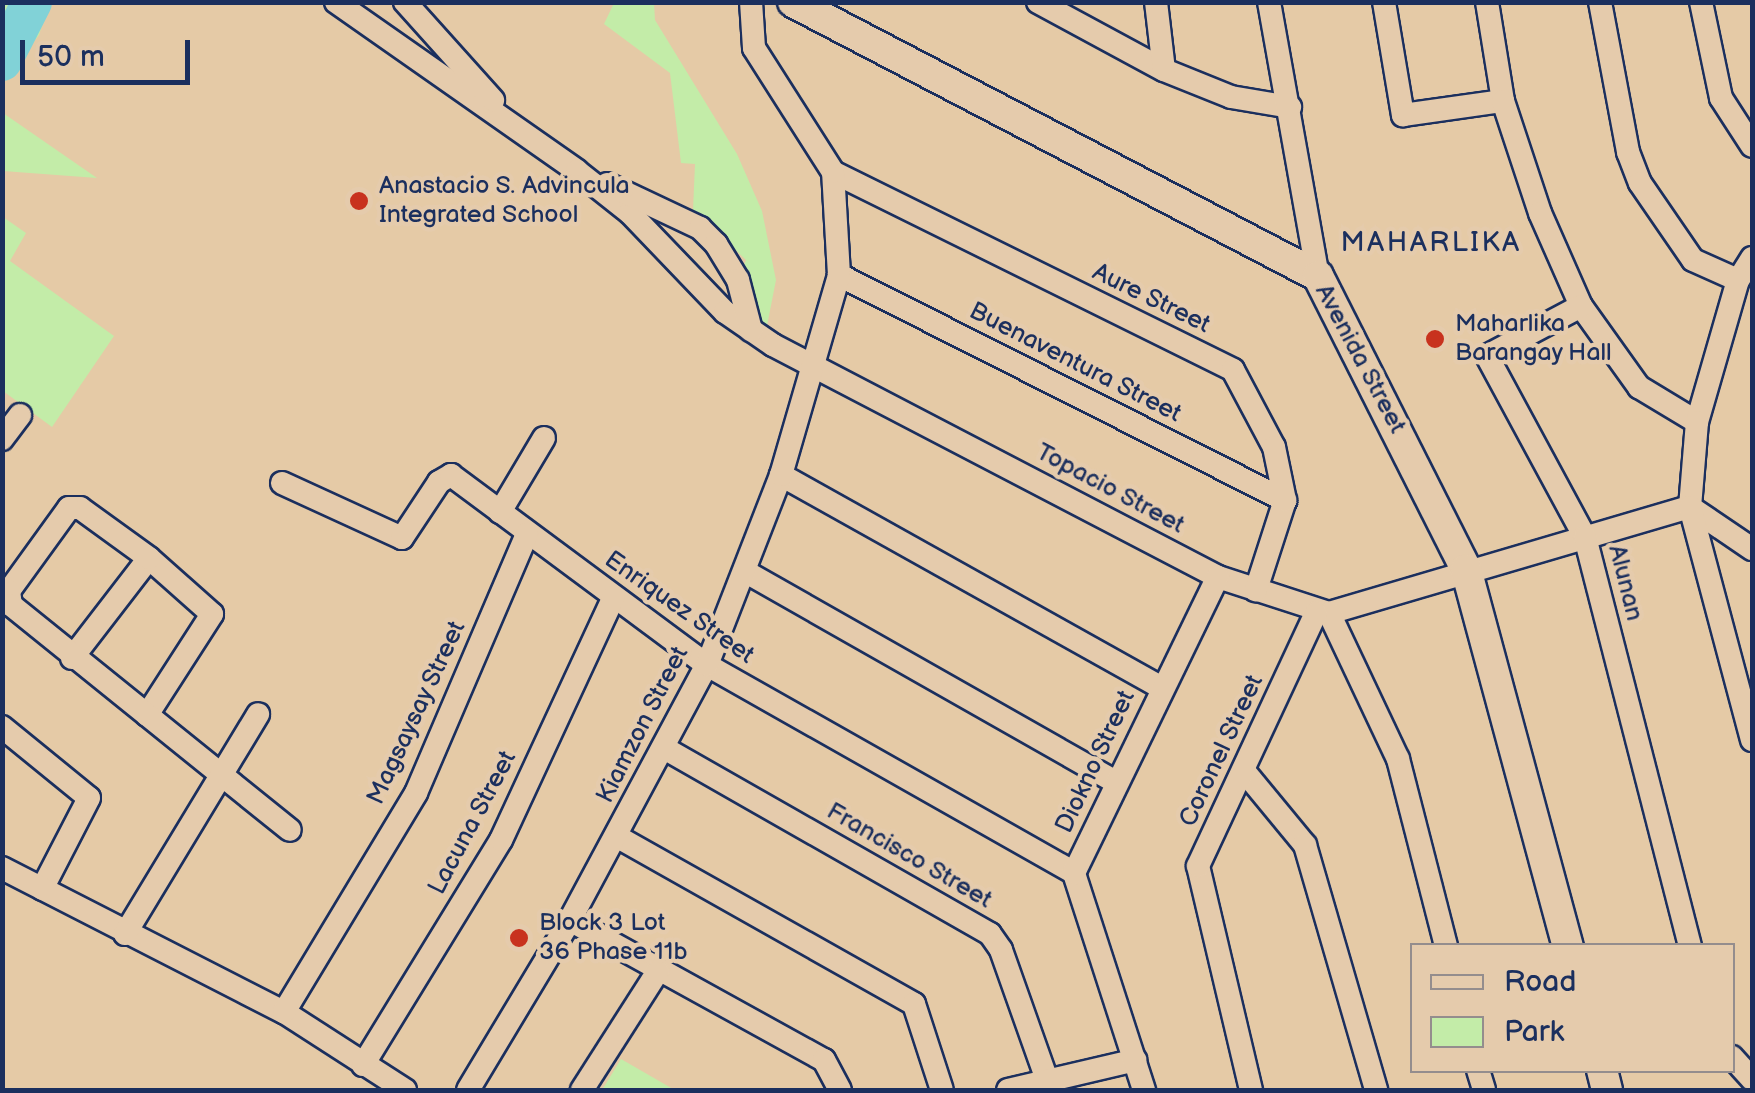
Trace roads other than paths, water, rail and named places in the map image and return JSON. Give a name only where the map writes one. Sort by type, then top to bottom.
[{"type":"street","name":"Topacio Street","points":[[336,2],[578,171],[751,330],[1218,578],[1322,613]]},
{"type":"street","points":[[404,2],[484,93],[540,136],[608,184],[700,228],[731,264],[751,330]]},
{"type":"street","points":[[751,2],[754,48],[833,172],[839,275],[816,362]]},
{"type":"street","name":"Avenida Street","points":[[793,2],[1318,276],[1466,569],[1567,943]]},
{"type":"street","points":[[1038,2],[1164,70],[1232,97],[1290,108]]},
{"type":"street","points":[[1156,2],[1164,70]]},
{"type":"street","points":[[1270,2],[1318,276]]},
{"type":"street","points":[[1384,2],[1403,115],[1503,101]]},
{"type":"street","points":[[1486,2],[1503,101],[1540,213],[1581,306],[1639,387],[1697,422]]},
{"type":"street","points":[[1600,2],[1628,152],[1640,183],[1693,260],[1738,280]]},
{"type":"street","points":[[1701,2],[1721,98],[1752,146]]},
{"type":"street","name":"Aure Street","points":[[833,172],[1232,370],[1274,447],[1285,500],[1256,590]]},
{"type":"street","points":[[1752,258],[1738,280],[1697,422],[1690,508],[1752,740]]},
{"type":"street","name":"Buenaventura Street","points":[[839,275],[1285,500]]},
{"type":"street","name":"Alunan","points":[[1581,306],[1487,356],[1585,536],[1689,943]]},
{"type":"street","name":"Kiamzon Street","points":[[468,1090],[570,920],[706,666],[746,572],[816,362]]},
{"type":"street","points":[[2,439],[20,415]]},
{"type":"street","points":[[500,512],[544,438]]},
{"type":"street","points":[[781,475],[1162,687]]},
{"type":"street","name":"Enriquez Street","points":[[282,483],[399,538],[444,476],[500,512],[706,666],[1074,873]]},
{"type":"street","points":[[147,715],[213,618],[148,558],[80,508],[64,513],[7,595],[10,605],[219,777],[290,830]]},
{"type":"street","points":[[1445,943],[1398,759],[1322,613],[1690,508],[1752,549]]},
{"type":"street","name":"Magsaysay Street","points":[[284,1012],[416,793],[527,534]]},
{"type":"street","points":[[72,658],[148,558]]},
{"type":"street","points":[[746,572],[1115,782]]},
{"type":"street","name":"Diokno Street","points":[[1144,1090],[1074,873],[1115,782],[1218,578]]},
{"type":"street","name":"Lacuna Street","points":[[363,1065],[501,840],[614,597]]},
{"type":"street","name":"Coronel Street","points":[[1251,1090],[1198,866],[1322,613]]},
{"type":"street","points":[[125,934],[258,714]]},
{"type":"street","points":[[2,727],[89,798],[42,889]]},
{"type":"street","name":"Francisco Street","points":[[664,748],[990,934],[1001,950],[1047,1080]]},
{"type":"street","points":[[1244,772],[1305,844],[1376,1090]]},
{"type":"street","points":[[616,836],[914,1004],[942,1090]]},
{"type":"street","points":[[2,868],[284,1012],[404,1090]]},
{"type":"street","points":[[570,920],[824,1060],[840,1090]]},
{"type":"street","points":[[582,1090],[658,971]]},
{"type":"street","points":[[1008,1090],[1136,1060]]},
{"type":"street","points":[[1735,1060],[1752,1079]]},
{"type":"waterway","points":[[2,61],[32,2]]},
{"type":"place","name":"Anastacio S. Advincula Integrated School","points":[[359,201]]},
{"type":"place","name":"Maharlika Barangay Hall","points":[[1435,339]]},
{"type":"place","name":"Block 3 Lot 36 Phase 11b","points":[[519,938]]},
{"type":"district","name":"MAHARLIKA","points":[[1431,243]]}]
